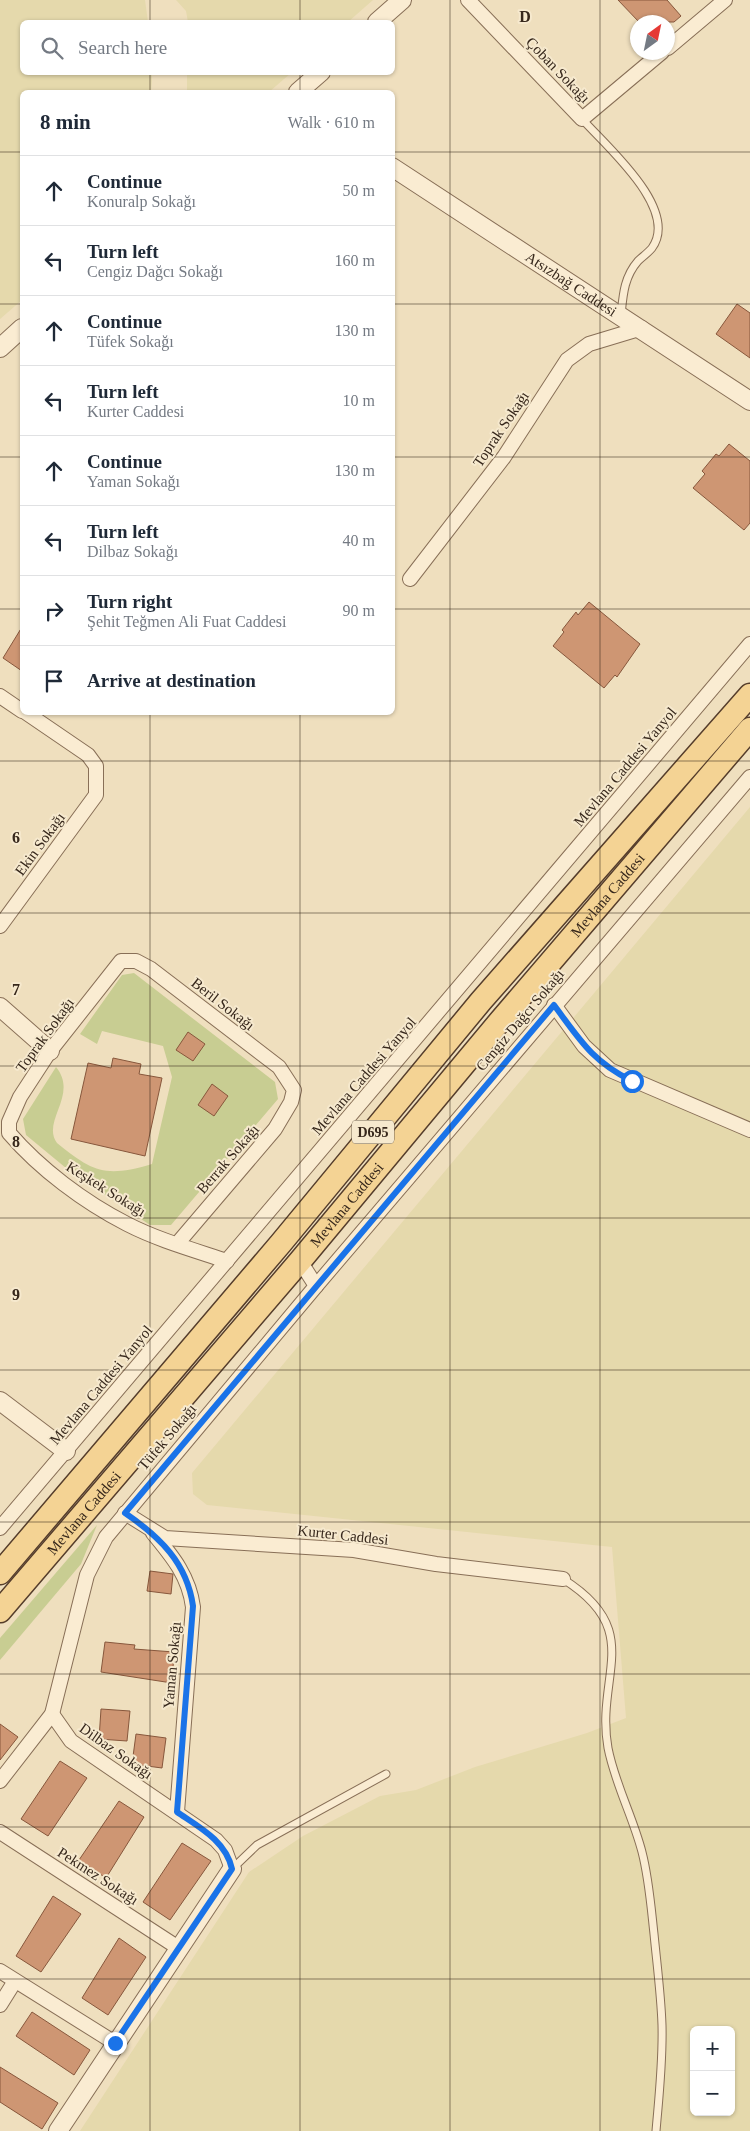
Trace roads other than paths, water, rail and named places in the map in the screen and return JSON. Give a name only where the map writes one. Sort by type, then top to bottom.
[{"type":"main road","name":"Mevlana Caddesi","points":[[0,1573],[281,1244],[481,1001],[750,695]]},
{"type":"main road","name":"Mevlana Caddesi","points":[[0,1611],[300,1261],[500,1020],[750,729]]},
{"type":"street","points":[[379,20],[402,0]]},
{"type":"street","name":"Çoban Sokağı","points":[[468,0],[582,119]]},
{"type":"street","points":[[675,42],[725,0]]},
{"type":"street","points":[[582,119],[652,60]]},
{"type":"street","points":[[300,90],[318,75]]},
{"type":"street","name":"Atsızbağ Caddesi","points":[[395,169],[642,328],[750,401]]},
{"type":"street","name":"Toprak Sokağı","points":[[410,579],[504,457],[567,360],[589,344],[642,328]]},
{"type":"street","points":[[0,348],[20,330]]},
{"type":"street","name":"Mevlana Caddesi Yanyol","points":[[0,1528],[6,1514],[66,1451],[750,644]]},
{"type":"street","points":[[0,696],[20,709]]},
{"type":"street","name":"Ekin Sokağı","points":[[0,926],[96,795],[96,766],[88,755],[28,715]]},
{"type":"street","name":"Cengiz Dağcı Sokağı","points":[[316,1286],[750,777]]},
{"type":"street","name":"Toprak Sokağı","points":[[9,1133],[8,1122],[12,1112],[50,1051],[121,961]]},
{"type":"street","name":"Beril Sokağı","points":[[121,961],[136,961],[151,969],[278,1067],[294,1090]]},
{"type":"street","points":[[554,1005],[584,1046],[610,1070],[750,1130]]},
{"type":"street","points":[[0,1007],[50,1051]]},
{"type":"street","name":"Berrak Sokağı","points":[[176,1244],[275,1129],[291,1102],[294,1090]]},
{"type":"street","name":"Keşkek Sokağı","points":[[9,1133],[41,1166],[127,1224],[176,1244],[227,1261]]},
{"type":"street","points":[[300,1261],[316,1286]]},
{"type":"street","name":"Tüfek Sokağı","points":[[52,1714],[87,1575],[106,1536],[316,1286]]},
{"type":"street","points":[[0,1401],[66,1451]]},
{"type":"street","name":"Kurter Caddesi","points":[[125,1513],[165,1538],[354,1550],[444,1565],[563,1579]]},
{"type":"street","name":"Yaman Sokağı","points":[[153,1532],[185,1574],[191,1589],[193,1606],[177,1812]]},
{"type":"street","points":[[0,1781],[52,1714]]},
{"type":"street","name":"Dilbaz Sokağı","points":[[52,1714],[70,1741],[216,1840],[225,1850],[232,1869]]},
{"type":"street","name":"Pekmez Sokağı","points":[[0,1832],[177,1948]]},
{"type":"street","points":[[58,2131],[177,1948],[232,1869]]},
{"type":"street","points":[[0,1971],[115,2043]]},
{"type":"street","points":[[0,2005],[15,1981]]},
{"type":"lane","points":[[582,119],[648,195],[658,217],[657,237],[652,248],[628,274],[621,315]]},
{"type":"lane","points":[[563,1579],[584,1592],[595,1603],[606,1622],[612,1640],[606,1734],[616,1777],[642,1852],[649,1887],[659,1988],[661,2070],[656,2131]]},
{"type":"lane","points":[[232,1869],[257,1845],[386,1774]]}]
